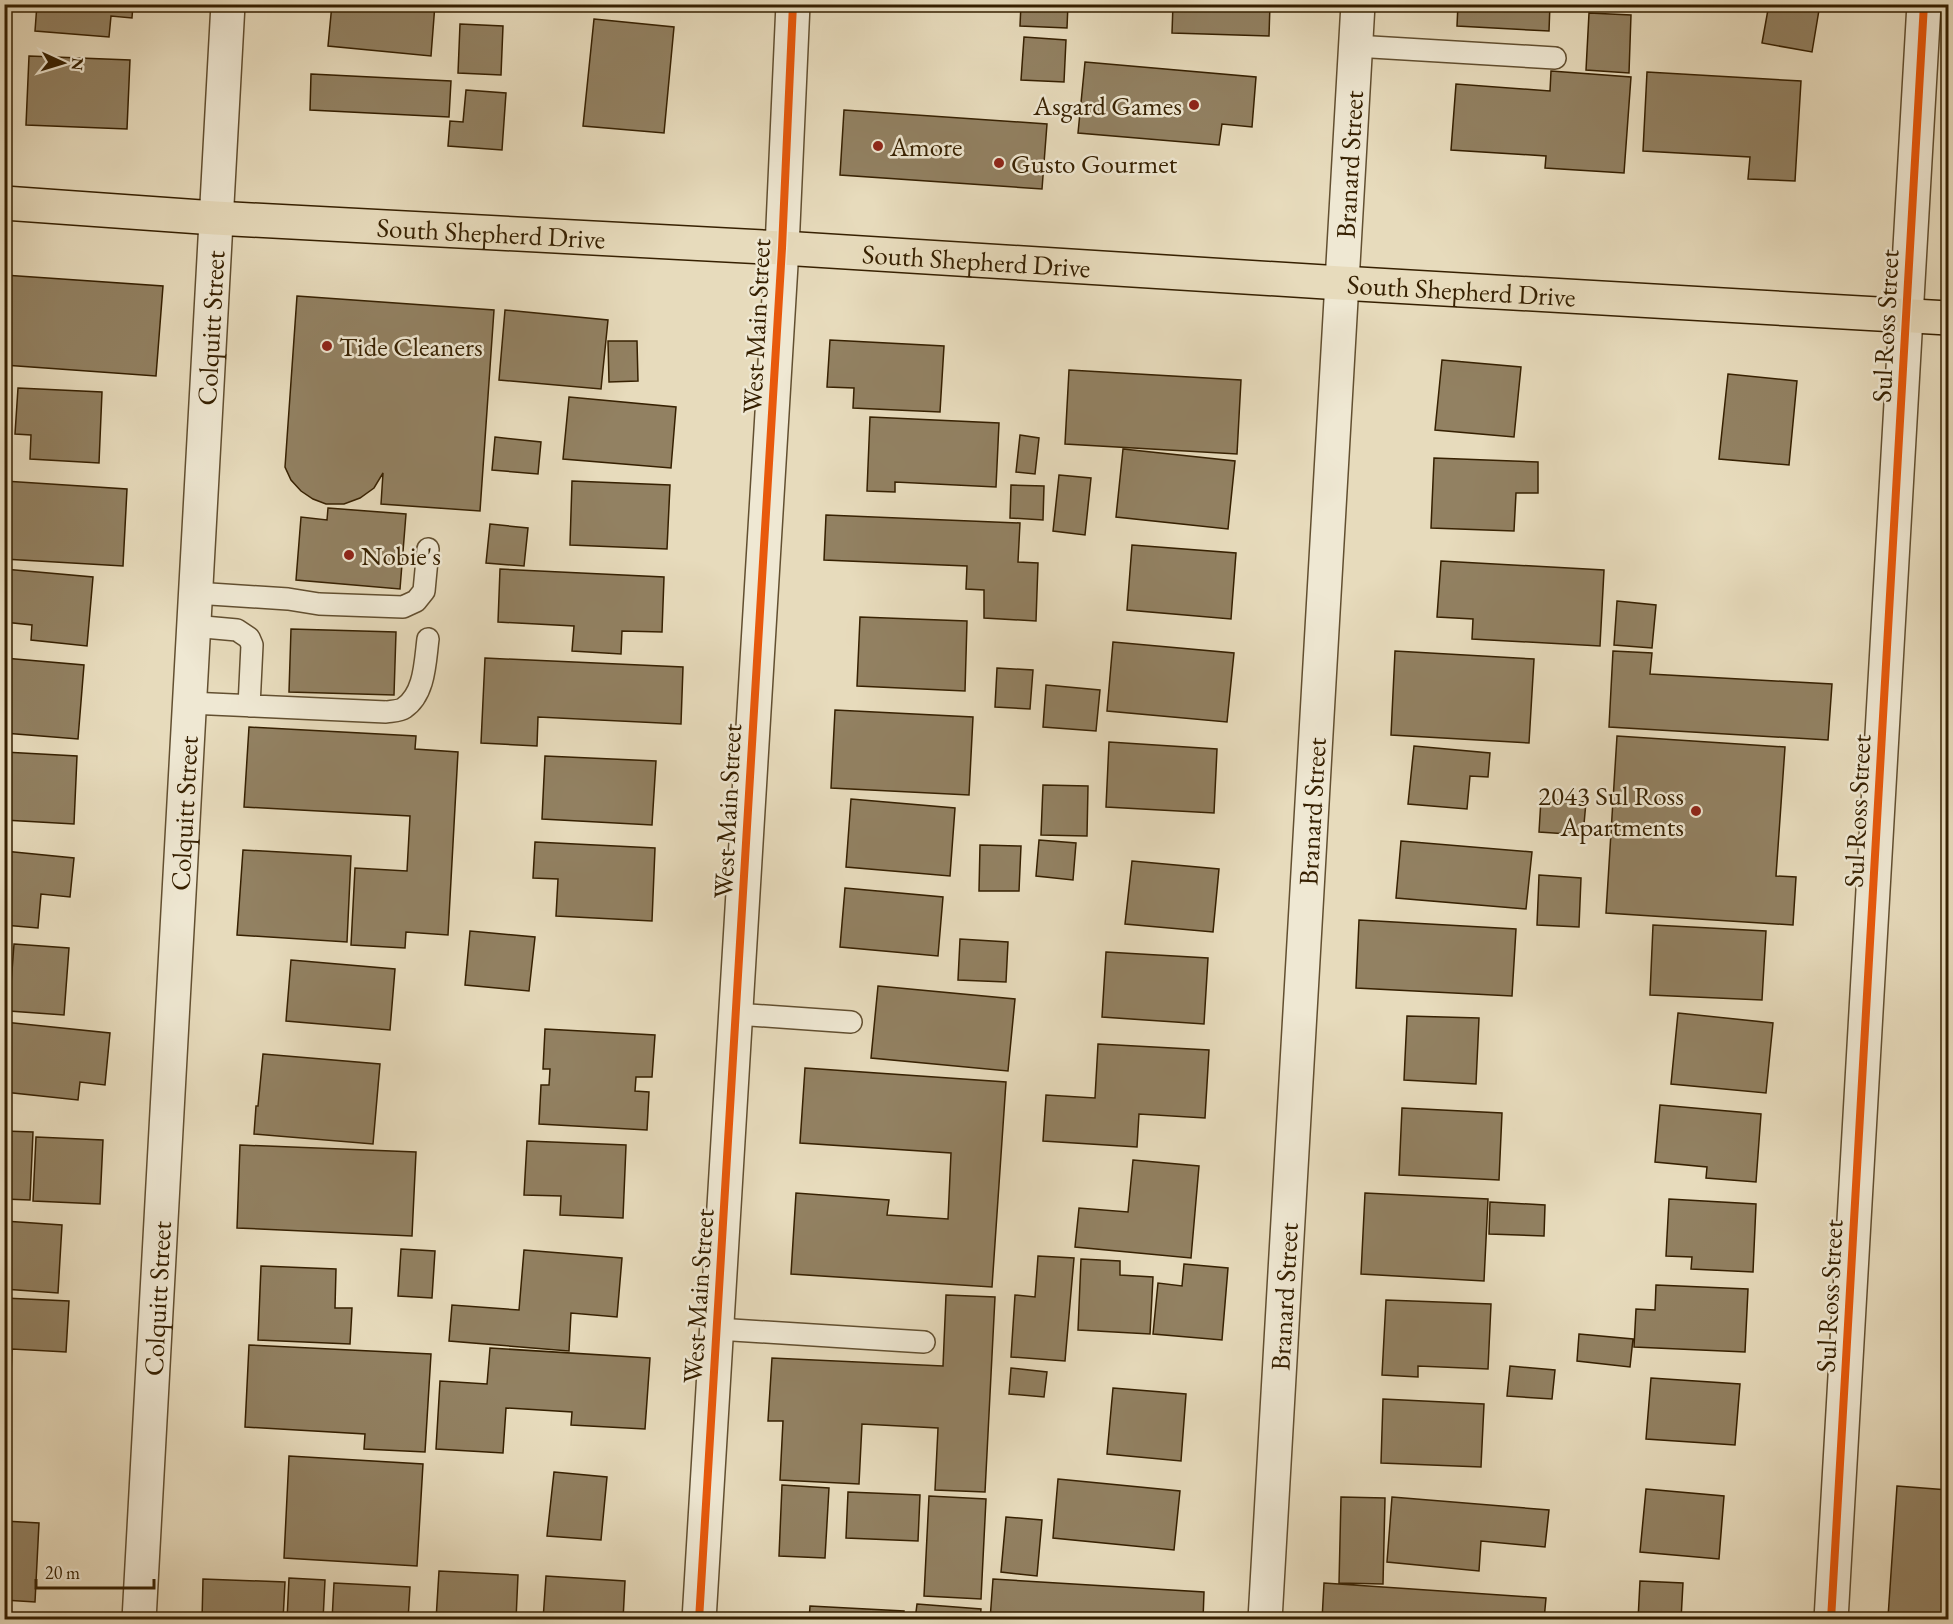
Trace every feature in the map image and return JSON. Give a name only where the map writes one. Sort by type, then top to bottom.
[{"type":"main road","name":"South Shepherd Drive","points":[[4,203],[215,218],[782,248],[1948,318]]},
{"type":"street","name":"Colquitt Street","points":[[139,1620],[228,4]]},
{"type":"street","name":"West Main Street","points":[[699,1620],[782,248],[794,4]]},
{"type":"street","name":"Branard Street","points":[[1265,1620],[1358,4]]},
{"type":"street","name":"Sul Ross Street","points":[[1831,1620],[1924,4]]},
{"type":"lane","points":[[1355,46],[1555,58]]},
{"type":"lane","points":[[195,593],[288,599],[319,604],[403,607],[416,601],[424,591],[428,549]]},
{"type":"lane","points":[[193,626],[237,630],[249,638],[252,645],[249,706]]},
{"type":"lane","points":[[189,703],[386,712],[403,710],[416,696],[423,675],[428,639]]},
{"type":"lane","points":[[736,1014],[851,1023]]},
{"type":"lane","points":[[717,1329],[924,1342]]},
{"type":"building","points":[[37,4],[133,4],[132,18],[111,16],[109,37],[35,31]]},
{"type":"building","points":[[332,4],[435,4],[431,56],[328,46]]},
{"type":"building","points":[[1021,4],[1068,4],[1067,28],[1020,26]]},
{"type":"building","points":[[1173,4],[1270,4],[1269,36],[1172,33]]},
{"type":"building","points":[[1458,4],[1550,4],[1549,31],[1457,26]]},
{"type":"building","points":[[1769,4],[1820,4],[1812,52],[1762,43]]},
{"type":"building","points":[[1589,13],[1631,15],[1629,73],[1586,70]]},
{"type":"building","points":[[594,19],[674,27],[664,133],[583,126]]},
{"type":"building","points":[[460,24],[503,26],[501,75],[458,73]]},
{"type":"building","points":[[1024,37],[1066,40],[1064,82],[1021,80]]},
{"type":"building","points":[[29,56],[130,60],[127,129],[26,125]]},
{"type":"building","points":[[1085,62],[1256,77],[1252,127],[1222,124],[1219,145],[1078,133]]},
{"type":"building","points":[[1551,71],[1631,77],[1624,173],[1545,168],[1546,156],[1451,150],[1456,84],[1550,91]]},
{"type":"building","points":[[1647,72],[1801,81],[1795,181],[1748,179],[1750,157],[1643,151]]},
{"type":"building","points":[[311,74],[451,81],[449,117],[310,110]]},
{"type":"building","points":[[466,90],[506,93],[502,150],[448,146],[450,121],[463,122]]},
{"type":"building","points":[[844,110],[1047,124],[1042,189],[840,175]]},
{"type":"building","points":[[4,275],[163,286],[156,376],[4,365]]},
{"type":"building","points":[[297,296],[494,310],[480,511],[381,504],[383,473],[374,488],[360,498],[344,504],[326,504],[313,499],[291,480],[285,467]]},
{"type":"building","points":[[505,310],[608,320],[601,389],[499,380]]},
{"type":"building","points":[[830,340],[944,346],[940,412],[853,408],[854,388],[827,387]]},
{"type":"building","points":[[608,341],[637,341],[638,381],[609,382]]},
{"type":"building","points":[[1442,360],[1521,367],[1514,437],[1435,430]]},
{"type":"building","points":[[1069,370],[1241,380],[1237,454],[1065,444]]},
{"type":"building","points":[[1728,374],[1797,381],[1789,465],[1719,459]]},
{"type":"building","points":[[18,388],[102,392],[99,463],[30,459],[31,435],[15,434]]},
{"type":"building","points":[[569,397],[676,407],[671,468],[563,459]]},
{"type":"building","points":[[870,417],[999,423],[996,487],[895,482],[895,492],[867,491]]},
{"type":"building","points":[[1020,435],[1039,438],[1035,474],[1016,472]]},
{"type":"building","points":[[495,437],[541,442],[538,474],[492,470]]},
{"type":"building","points":[[1123,449],[1235,461],[1228,529],[1116,517]]},
{"type":"building","points":[[1434,458],[1538,462],[1538,493],[1516,493],[1514,531],[1431,528]]},
{"type":"building","points":[[1059,475],[1091,478],[1085,535],[1053,531]]},
{"type":"building","points":[[4,481],[127,489],[123,566],[4,559]]},
{"type":"building","points":[[572,481],[670,485],[667,549],[570,545]]},
{"type":"building","points":[[1011,485],[1044,486],[1043,520],[1010,518]]},
{"type":"building","points":[[328,508],[406,514],[400,589],[296,580],[301,517],[327,520]]},
{"type":"building","points":[[826,515],[1020,523],[1018,562],[1038,563],[1036,621],[984,618],[984,590],[966,589],[967,566],[824,560]]},
{"type":"building","points":[[490,524],[528,528],[524,566],[486,563]]},
{"type":"building","points":[[1132,545],[1236,553],[1231,619],[1127,610]]},
{"type":"building","points":[[1441,561],[1604,570],[1600,646],[1472,639],[1473,619],[1437,617]]},
{"type":"building","points":[[4,569],[93,577],[87,646],[31,640],[32,625],[4,622]]},
{"type":"building","points":[[500,569],[664,577],[662,632],[622,631],[621,654],[572,651],[574,626],[498,622]]},
{"type":"building","points":[[1617,601],[1656,605],[1652,648],[1614,645]]},
{"type":"building","points":[[860,617],[967,621],[965,691],[857,686]]},
{"type":"building","points":[[291,629],[396,632],[394,695],[289,692]]},
{"type":"building","points":[[1113,642],[1234,653],[1227,722],[1107,711]]},
{"type":"building","points":[[1395,651],[1534,659],[1529,743],[1391,735]]},
{"type":"building","points":[[1613,651],[1652,653],[1650,674],[1832,684],[1828,740],[1609,727]]},
{"type":"building","points":[[4,658],[84,665],[78,739],[4,733]]},
{"type":"building","points":[[485,658],[683,667],[681,724],[538,717],[537,746],[481,743]]},
{"type":"building","points":[[997,668],[1033,670],[1030,709],[995,707]]},
{"type":"building","points":[[1046,685],[1100,690],[1096,731],[1043,727]]},
{"type":"building","points":[[835,710],[973,717],[969,795],[831,788]]},
{"type":"building","points":[[249,727],[416,736],[415,749],[458,752],[448,935],[406,932],[405,948],[351,945],[355,868],[407,871],[410,816],[244,807]]},
{"type":"building","name":"2043 Sul Ross Apartments","points":[[1617,736],[1785,747],[1776,876],[1796,877],[1793,925],[1606,913]]},
{"type":"building","points":[[1109,742],[1217,749],[1214,813],[1106,807]]},
{"type":"building","points":[[1414,746],[1490,753],[1488,777],[1470,776],[1467,809],[1408,804]]},
{"type":"building","points":[[4,752],[77,756],[74,824],[4,820]]},
{"type":"building","points":[[545,756],[656,761],[652,825],[542,819]]},
{"type":"building","points":[[1043,785],[1088,786],[1087,836],[1041,835]]},
{"type":"building","points":[[851,799],[955,808],[950,876],[846,867]]},
{"type":"building","points":[[1541,799],[1586,802],[1583,835],[1539,832]]},
{"type":"building","points":[[1039,840],[1076,843],[1073,880],[1036,876]]},
{"type":"building","points":[[1401,841],[1532,852],[1526,909],[1396,898]]},
{"type":"building","points":[[535,842],[655,848],[652,921],[556,916],[558,879],[533,878]]},
{"type":"building","points":[[980,845],[1021,846],[1019,891],[979,891]]},
{"type":"building","points":[[243,850],[351,856],[347,942],[237,935]]},
{"type":"building","points":[[4,851],[74,858],[70,897],[41,894],[38,928],[4,925]]},
{"type":"building","points":[[1132,861],[1219,869],[1213,932],[1125,924]]},
{"type":"building","points":[[1539,875],[1581,878],[1579,927],[1537,925]]},
{"type":"building","points":[[845,888],[943,897],[938,956],[840,947]]},
{"type":"building","points":[[1359,920],[1516,929],[1512,996],[1356,988]]},
{"type":"building","points":[[1653,925],[1766,931],[1762,1000],[1650,995]]},
{"type":"building","points":[[470,931],[535,937],[529,991],[465,985]]},
{"type":"building","points":[[960,939],[1008,942],[1006,982],[958,980]]},
{"type":"building","points":[[14,944],[69,948],[64,1015],[9,1011]]},
{"type":"building","points":[[1106,952],[1208,958],[1204,1024],[1102,1017]]},
{"type":"building","points":[[291,960],[395,969],[390,1030],[286,1021]]},
{"type":"building","points":[[878,986],[1015,999],[1008,1071],[871,1058]]},
{"type":"building","points":[[1678,1013],[1773,1023],[1766,1093],[1671,1084]]},
{"type":"building","points":[[1407,1016],[1479,1018],[1476,1084],[1404,1080]]},
{"type":"building","points":[[4,1022],[110,1033],[105,1085],[80,1082],[78,1100],[4,1092]]},
{"type":"building","points":[[545,1029],[655,1035],[652,1077],[636,1077],[635,1091],[649,1092],[647,1130],[539,1124],[541,1085],[549,1085],[550,1069],[543,1069]]},
{"type":"building","points":[[1098,1044],[1209,1050],[1205,1118],[1139,1114],[1137,1147],[1043,1141],[1046,1095],[1095,1098]]},
{"type":"building","points":[[263,1054],[380,1064],[373,1144],[254,1134]]},
{"type":"building","points":[[805,1068],[1006,1082],[992,1287],[791,1274],[796,1193],[889,1200],[887,1215],[948,1219],[951,1153],[800,1143]]},
{"type":"building","points":[[1660,1105],[1761,1114],[1756,1182],[1706,1178],[1707,1167],[1655,1162]]},
{"type":"building","points":[[1402,1108],[1502,1113],[1499,1180],[1399,1175]]},
{"type":"building","points":[[4,1131],[33,1132],[30,1200],[4,1199]]},
{"type":"building","points":[[36,1137],[103,1140],[100,1204],[33,1201]]},
{"type":"building","points":[[527,1141],[626,1145],[623,1218],[560,1215],[561,1196],[524,1195]]},
{"type":"building","points":[[240,1145],[416,1152],[412,1236],[237,1228]]},
{"type":"building","points":[[1133,1160],[1199,1166],[1191,1258],[1075,1247],[1079,1208],[1128,1212]]},
{"type":"building","points":[[1365,1193],[1488,1199],[1484,1281],[1361,1274]]},
{"type":"building","points":[[1669,1199],[1756,1204],[1753,1272],[1691,1269],[1692,1257],[1666,1256]]},
{"type":"building","points":[[1490,1202],[1545,1205],[1544,1236],[1489,1234]]},
{"type":"building","points":[[4,1221],[62,1225],[58,1293],[4,1289]]},
{"type":"building","points":[[401,1249],[435,1251],[432,1298],[398,1296]]},
{"type":"building","points":[[524,1250],[622,1258],[617,1317],[571,1313],[569,1351],[449,1341],[452,1305],[519,1310]]},
{"type":"building","points":[[1038,1256],[1074,1258],[1065,1361],[1011,1357],[1015,1295],[1035,1297]]},
{"type":"building","points":[[1081,1259],[1120,1261],[1120,1275],[1153,1277],[1150,1334],[1078,1330]]},
{"type":"building","points":[[1184,1264],[1228,1268],[1222,1340],[1153,1334],[1158,1283],[1182,1286]]},
{"type":"building","points":[[261,1266],[336,1269],[335,1308],[352,1308],[350,1344],[258,1340]]},
{"type":"building","points":[[1656,1285],[1748,1289],[1745,1352],[1634,1347],[1636,1309],[1655,1310]]},
{"type":"building","points":[[946,1295],[995,1297],[985,1492],[935,1490],[938,1428],[862,1424],[859,1484],[780,1480],[783,1421],[768,1421],[772,1358],[943,1366]]},
{"type":"building","points":[[4,1298],[69,1301],[66,1352],[12,1349],[11,1375],[4,1375]]},
{"type":"building","points":[[1386,1300],[1491,1304],[1488,1369],[1418,1366],[1418,1377],[1382,1375]]},
{"type":"building","points":[[1948,1314],[1948,1373],[1944,1372]]},
{"type":"building","points":[[1579,1334],[1633,1339],[1630,1367],[1577,1361]]},
{"type":"building","points":[[249,1345],[431,1354],[425,1452],[364,1449],[365,1434],[245,1427]]},
{"type":"building","points":[[490,1348],[650,1358],[645,1429],[571,1425],[572,1412],[506,1408],[503,1453],[436,1449],[440,1381],[487,1384]]},
{"type":"building","points":[[1510,1366],[1555,1370],[1552,1399],[1507,1396]]},
{"type":"building","points":[[1011,1368],[1047,1372],[1044,1397],[1009,1394]]},
{"type":"building","points":[[1651,1378],[1740,1384],[1735,1445],[1646,1439]]},
{"type":"building","points":[[1113,1388],[1186,1394],[1181,1461],[1107,1454]]},
{"type":"building","points":[[1383,1399],[1484,1404],[1481,1467],[1381,1463]]},
{"type":"building","points":[[4,1422],[6,1422],[4,1462]]},
{"type":"building","points":[[289,1456],[423,1464],[417,1566],[284,1558]]},
{"type":"building","points":[[554,1472],[607,1477],[601,1540],[547,1536]]},
{"type":"building","points":[[1058,1479],[1180,1491],[1174,1550],[1053,1538]]},
{"type":"building","points":[[782,1485],[829,1488],[825,1558],[779,1556]]},
{"type":"building","points":[[1897,1486],[1948,1490],[1948,1549],[1942,1620],[1888,1617]]},
{"type":"building","points":[[1646,1489],[1724,1496],[1719,1559],[1640,1552]]},
{"type":"building","points":[[848,1492],[920,1495],[918,1541],[846,1538]]},
{"type":"building","points":[[929,1496],[986,1499],[981,1599],[924,1596]]},
{"type":"building","points":[[1341,1497],[1385,1498],[1383,1584],[1339,1583]]},
{"type":"building","points":[[1392,1497],[1549,1510],[1545,1547],[1481,1541],[1479,1571],[1387,1562]]},
{"type":"building","points":[[1006,1517],[1042,1520],[1037,1576],[1001,1572]]},
{"type":"building","points":[[4,1521],[39,1523],[35,1602],[4,1600]]},
{"type":"building","points":[[439,1571],[518,1575],[516,1620],[436,1620]]},
{"type":"building","points":[[546,1576],[625,1581],[623,1620],[543,1620]]},
{"type":"building","points":[[289,1578],[325,1580],[323,1620],[287,1620]]},
{"type":"building","points":[[203,1579],[285,1582],[283,1620],[202,1620]]},
{"type":"building","points":[[993,1579],[1204,1592],[1203,1620],[990,1620]]},
{"type":"building","points":[[1640,1581],[1683,1583],[1681,1620],[1638,1620]]},
{"type":"building","points":[[334,1583],[410,1587],[408,1620],[332,1620]]},
{"type":"building","points":[[1324,1583],[1546,1598],[1544,1620],[1322,1620]]},
{"type":"building","points":[[917,1604],[981,1609],[980,1620],[915,1620]]},
{"type":"building","points":[[810,1606],[904,1611],[903,1620],[809,1620]]},
{"type":"cycle path","points":[[699,1620],[782,248],[793,4]]},
{"type":"cycle path","points":[[1831,1620],[1924,4]]},
{"type":"place","name":"Asgard Games","points":[[1194,105]]},
{"type":"place","name":"Amore","points":[[878,146]]},
{"type":"place","name":"Gusto Gourmet","points":[[999,163]]},
{"type":"place","name":"Tide Cleaners","points":[[327,346]]},
{"type":"place","name":"Nobie's","points":[[349,555]]},
{"type":"place","name":"2043 Sul Ross Apartments","points":[[1696,811]]}]
